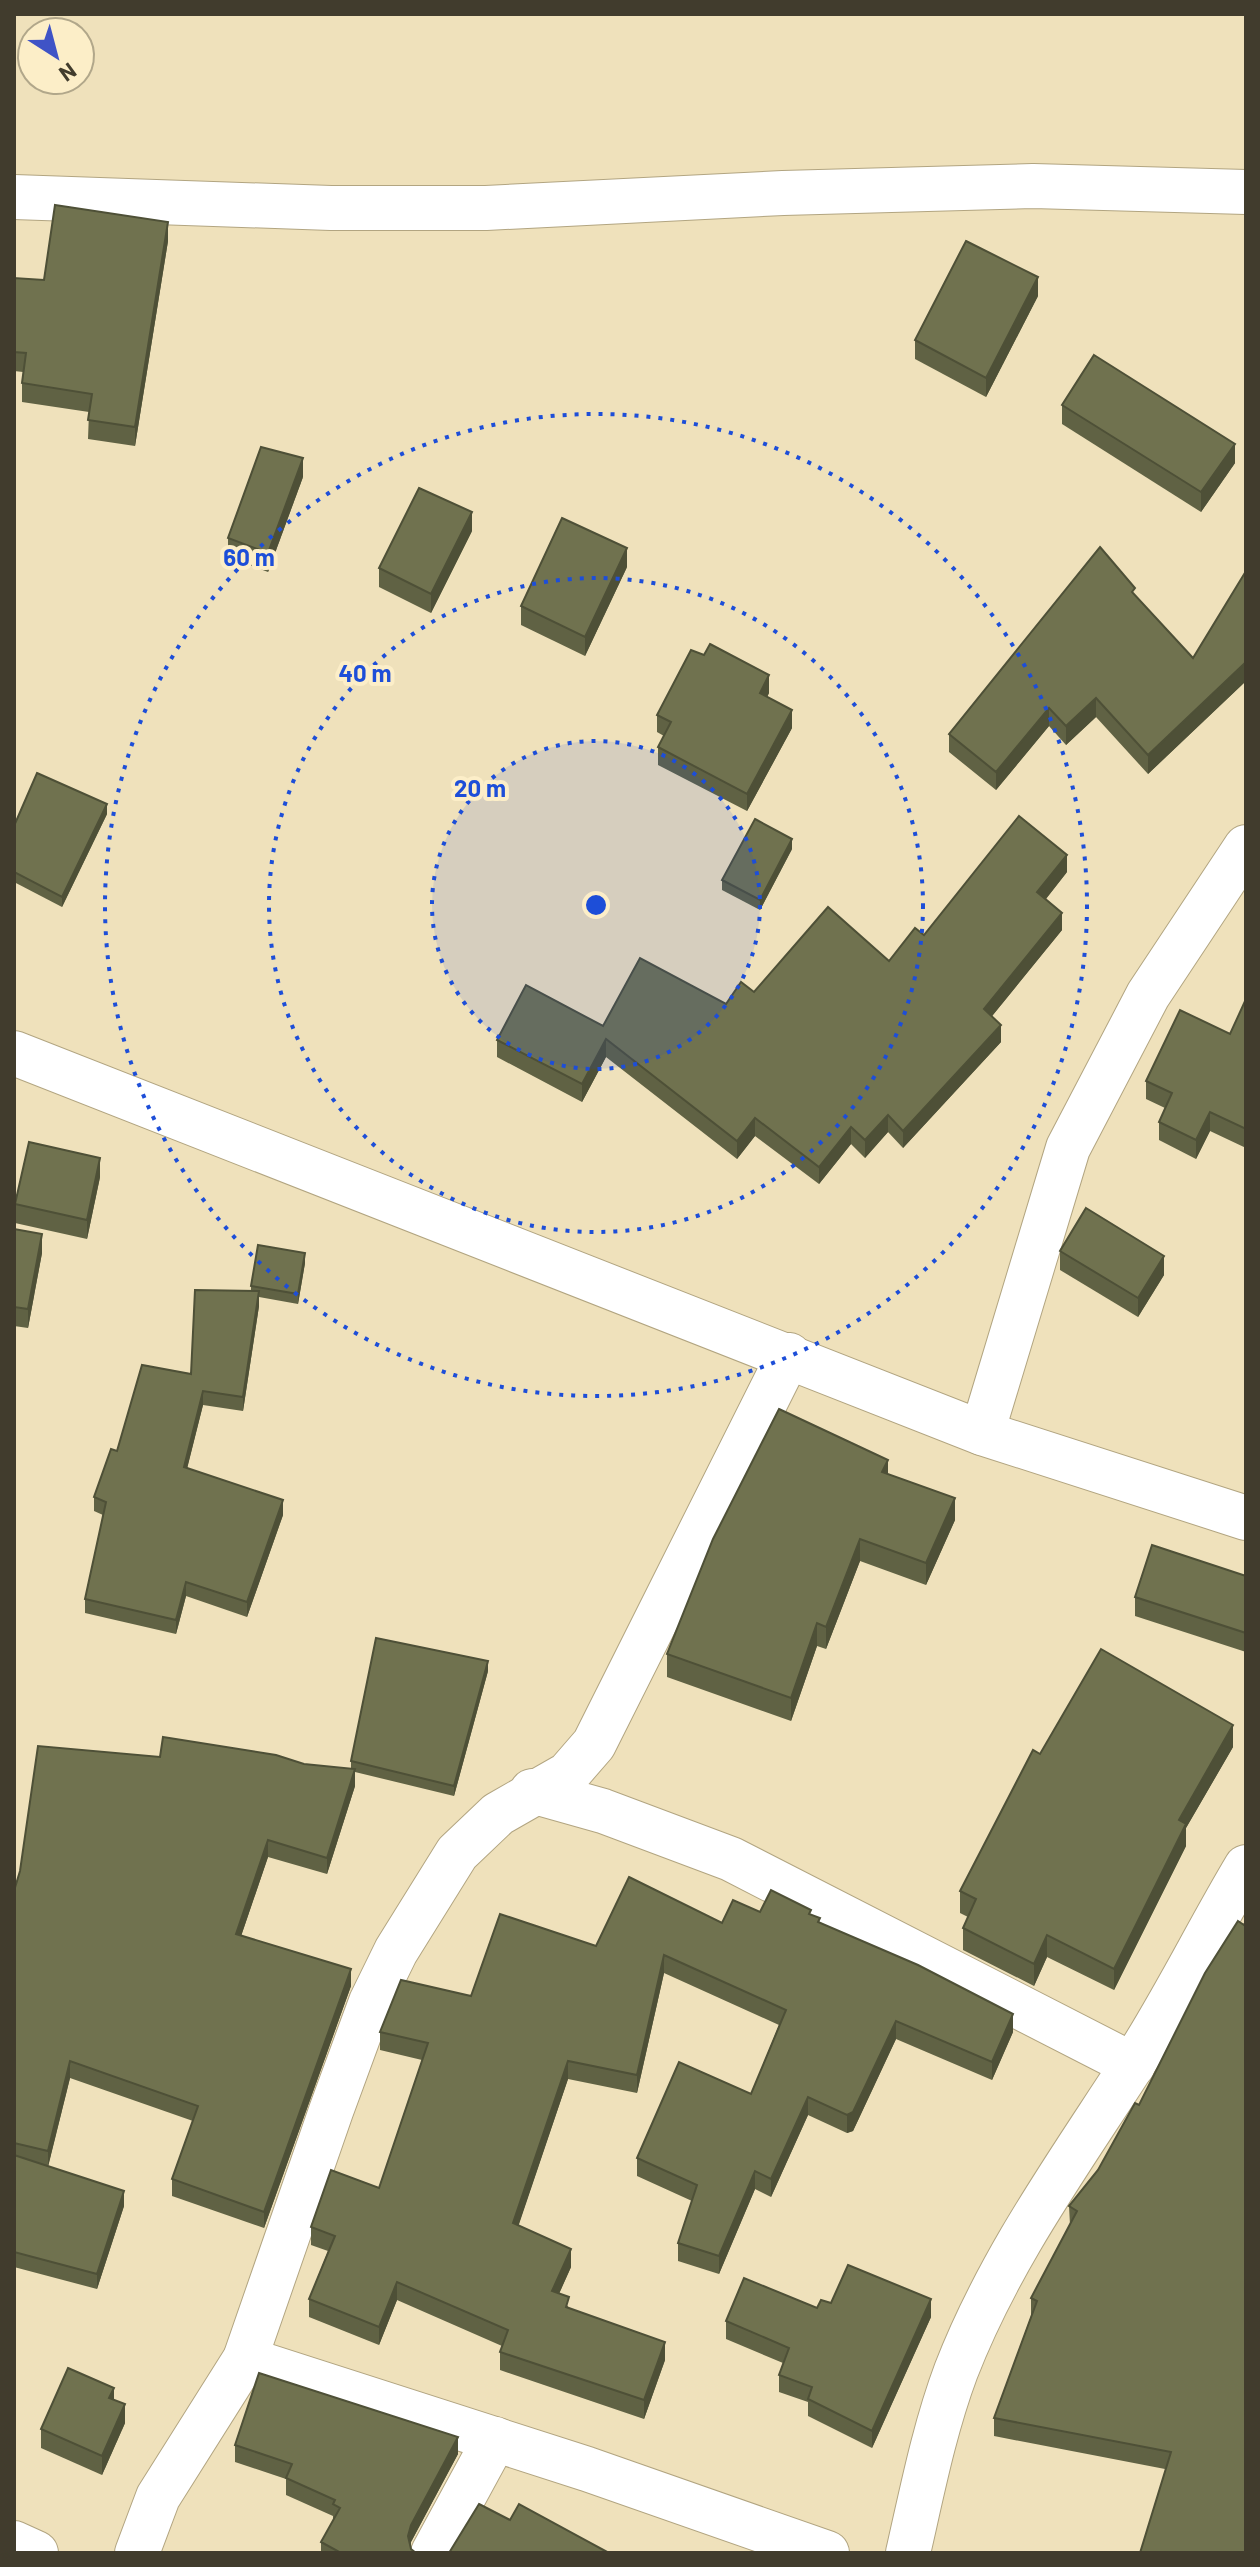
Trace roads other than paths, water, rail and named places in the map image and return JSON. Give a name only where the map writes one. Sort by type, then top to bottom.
[{"type":"street","points":[[14,197],[331,208],[486,208],[783,193],[1033,186],[1246,192]]},
{"type":"street","points":[[982,1433],[1068,1148],[1148,995],[1246,847]]},
{"type":"street","points":[[14,1053],[982,1433],[1246,1518]]},
{"type":"street","points":[[137,2553],[158,2497],[245,2359],[371,2002],[396,1951],[457,1853],[498,1814],[532,1791],[568,1774],[601,1732],[789,1355]]},
{"type":"street","points":[[532,1791],[618,1816],[731,1859],[1133,2065]]},
{"type":"street","points":[[908,2553],[937,2426],[982,2314],[1016,2243],[1055,2179],[1133,2065],[1246,1867]]},
{"type":"street","points":[[245,2359],[495,2439],[827,2553]]},
{"type":"street","points":[[433,2553],[495,2439]]},
{"type":"street","points":[[14,2543],[36,2553]]}]
